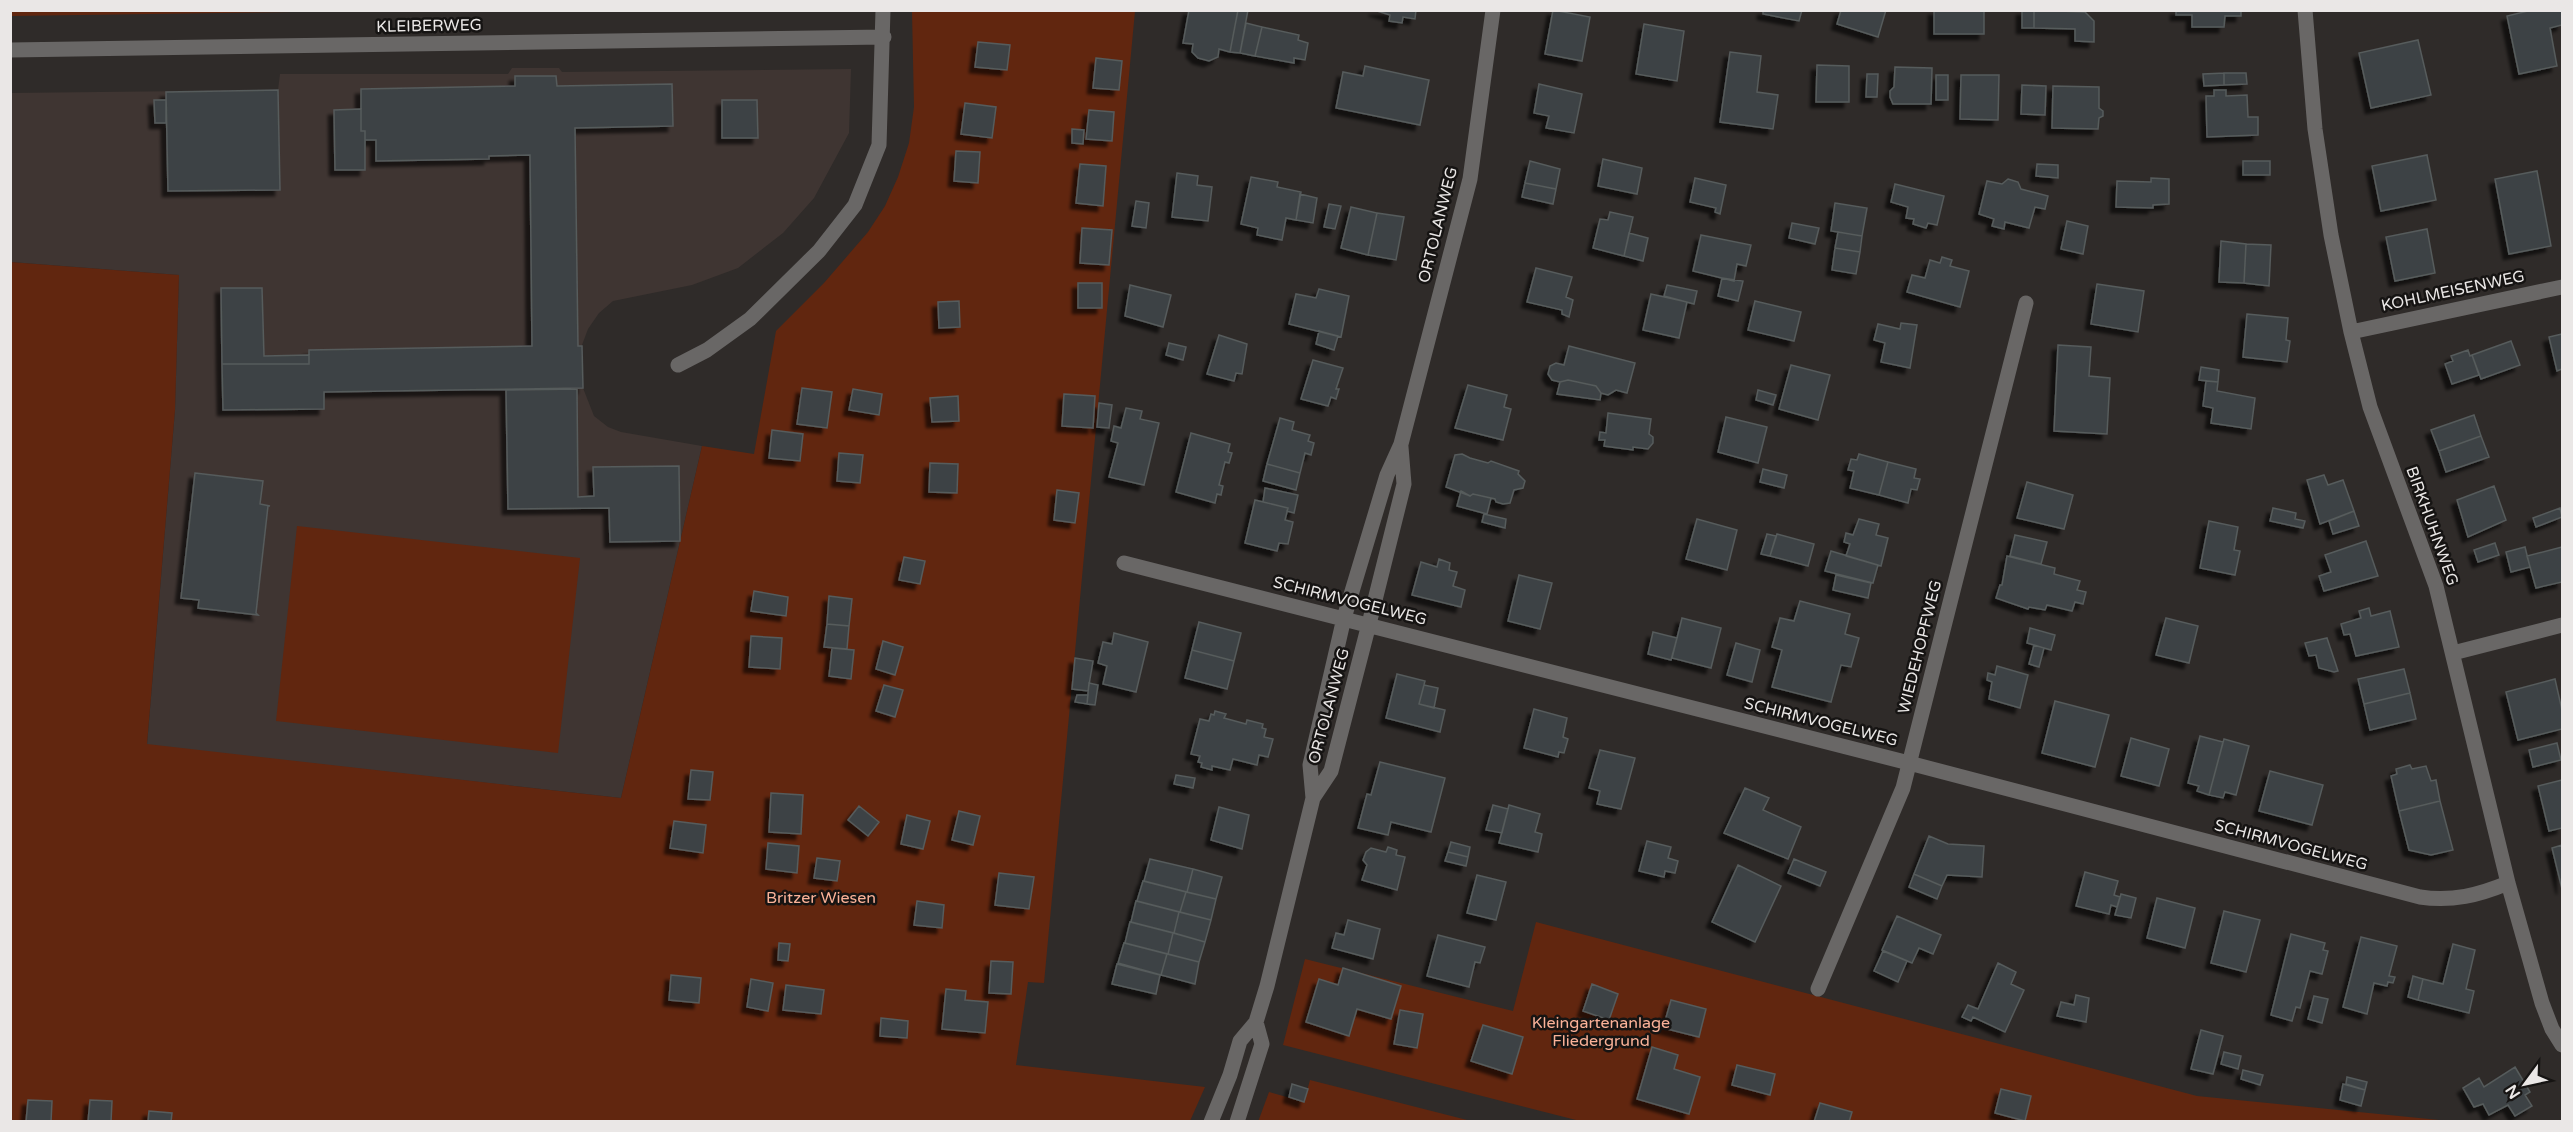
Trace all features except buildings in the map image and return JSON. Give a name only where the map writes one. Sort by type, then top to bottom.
[{"type":"street","points":[[678,364],[707,350],[750,319],[819,251],[855,205],[879,145],[883,10]]},
{"type":"street","name":"ORTOLANWEG","points":[[1211,1122],[1230,1075],[1240,1041],[1256,1022],[1268,986],[1313,798],[1310,765],[1344,618],[1387,475],[1401,444],[1470,179],[1493,10]]},
{"type":"street","name":"BIRKHUHNWEG","points":[[2305,10],[2315,129],[2331,235],[2351,332],[2370,407],[2436,586],[2508,883],[2542,1003],[2552,1029],[2562,1046]]},
{"type":"street","name":"KLEIBERWEG","points":[[10,50],[884,37]]},
{"type":"street","name":"KOHLMEISENWEG","points":[[2351,332],[2562,287]]},
{"type":"street","name":"WIEDEHOPFWEG","points":[[1818,989],[1903,788],[2026,303]]},
{"type":"street","name":"ORTOLANWEG","points":[[1313,798],[1331,771],[1404,484],[1401,444]]},
{"type":"street","name":"SCHIRMVOGELWEG","points":[[1124,562],[1909,763],[2420,897],[2439,900],[2456,898],[2484,892],[2508,883]]},
{"type":"street","points":[[2453,653],[2562,625]]},
{"type":"street","name":"ORTOLANWEG","points":[[1237,1122],[1262,1044],[1256,1022]]},
{"type":"shaded area","points":[[512,68],[559,68],[562,72],[851,69],[849,133],[814,198],[783,233],[738,268],[692,285],[613,301],[599,313],[588,329],[582,345],[583,388],[594,416],[608,427],[621,432],[702,446],[621,798],[147,745],[175,410],[179,275],[11,262],[10,93],[278,90],[280,74],[508,74]]},
{"type":"green space","points":[[11,10],[367,10],[367,11],[11,16]]},
{"type":"green space","name":"Britzer Wiesen","points":[[912,11],[1135,11],[1044,983],[1028,982],[1016,1065],[1205,1087],[1190,1121],[11,1121],[10,262],[179,275],[175,410],[147,744],[621,798],[702,446],[754,454],[776,331],[824,283],[868,232],[885,206],[898,177],[909,143],[914,107]]},
{"type":"green space","points":[[297,526],[580,558],[558,753],[276,721]]},
{"type":"green space","name":"Kleingartenanlage Fliedergrund","points":[[1536,922],[2197,1096],[2449,1121],[1580,1121],[1283,1045],[1305,959],[1513,1011]]},
{"type":"green space","points":[[1310,1080],[1471,1121],[1258,1122],[1269,1092],[1304,1102]]}]
